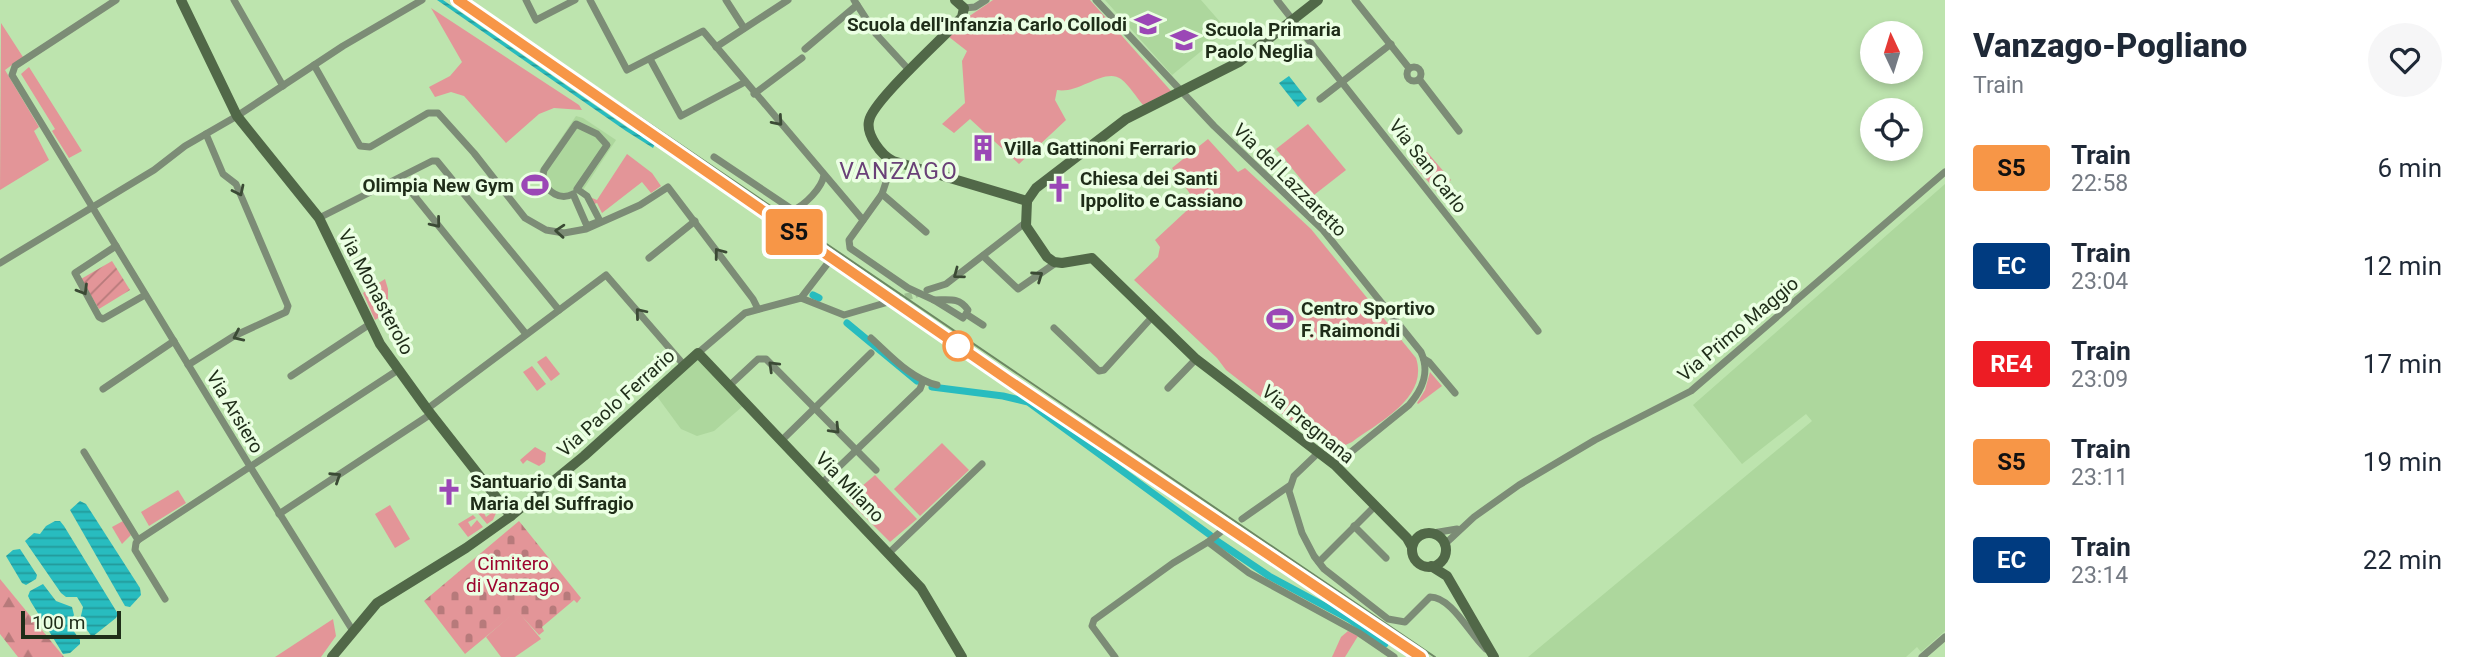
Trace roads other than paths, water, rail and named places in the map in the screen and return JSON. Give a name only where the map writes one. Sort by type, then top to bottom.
[{"type":"street","name":"Via Arsiero","points":[[116,0],[15,66],[12,72],[173,341],[353,631]]},
{"type":"street","name":"Via Monasterolo","points":[[181,0],[237,116],[319,218],[380,344],[429,412],[511,516]]},
{"type":"street","points":[[234,0],[282,86]]},
{"type":"street","points":[[0,263],[154,170],[343,46],[422,0]]},
{"type":"street","points":[[526,0],[536,20],[575,0]]},
{"type":"street","points":[[590,0],[627,70],[703,31],[863,220]]},
{"type":"street","points":[[726,0],[744,28]]},
{"type":"street","points":[[716,47],[788,0]]},
{"type":"street","points":[[955,0],[964,8],[975,7],[986,0]]},
{"type":"street","name":"Via del Lazzaretto","points":[[1096,0],[1181,93],[1323,230],[1424,359],[1455,393]]},
{"type":"street","name":"Via San Carlo","points":[[1277,0],[1538,331]]},
{"type":"street","points":[[983,256],[1018,289],[1057,262],[1047,257],[1026,223],[1027,201],[1037,188],[1126,119],[1239,62],[1318,0]]},
{"type":"street","points":[[1355,0],[1409,68],[1406,75],[1408,79],[1419,79],[1459,131]]},
{"type":"street","points":[[754,94],[803,54],[855,2],[876,34],[910,71]]},
{"type":"street","points":[[964,8],[958,21],[883,98],[871,115],[869,130],[879,148],[893,160],[1027,201]]},
{"type":"street","points":[[1320,99],[1391,44]]},
{"type":"street","points":[[650,59],[681,116],[745,82]]},
{"type":"street","points":[[314,65],[362,147],[370,147],[428,113],[435,112],[474,153],[525,218],[538,227],[555,232],[579,231],[640,205],[666,187],[695,221],[758,309]]},
{"type":"street","points":[[576,124],[597,134],[607,145],[577,189],[587,196],[600,221],[587,226],[573,194],[568,197],[555,195],[542,180],[544,170],[576,124]]},
{"type":"street","points":[[188,365],[234,336],[286,312],[288,308],[236,184],[223,174],[206,134]]},
{"type":"street","points":[[714,157],[793,210],[800,207],[821,184],[824,175]]},
{"type":"street","points":[[893,160],[882,194],[849,240],[850,248],[908,288],[963,318],[968,310],[955,299],[934,300]]},
{"type":"street","points":[[319,218],[435,161],[559,310]]},
{"type":"street","name":"Via Primo Maggio","points":[[1445,544],[1461,527],[1519,485],[1567,456],[1691,391],[1945,172]]},
{"type":"street","points":[[400,178],[526,334]]},
{"type":"street","points":[[882,194],[926,232]]},
{"type":"street","points":[[649,258],[695,221]]},
{"type":"street","points":[[927,290],[946,284],[1026,223]]},
{"type":"street","points":[[116,246],[75,273],[99,317],[103,318],[145,295]]},
{"type":"street","name":"Via Pregnana","points":[[1057,262],[1092,258],[1196,359],[1335,465],[1408,538],[1412,547]]},
{"type":"street","points":[[828,263],[801,298],[844,315],[885,303]]},
{"type":"street","points":[[279,514],[429,412],[526,334],[605,276],[608,276],[684,365]]},
{"type":"street","name":"Via Paolo Ferrario","points":[[332,657],[383,599],[466,548],[511,516],[584,456],[737,319],[745,313],[801,298]]},
{"type":"street","points":[[966,314],[984,325]]},
{"type":"street","points":[[1054,328],[1099,371],[1104,370],[1153,316]]},
{"type":"street","points":[[291,376],[370,324]]},
{"type":"street","points":[[871,338],[923,381],[937,385]]},
{"type":"street","points":[[103,389],[173,341]]},
{"type":"street","name":"Via Milano","points":[[698,353],[921,589],[962,657]]},
{"type":"street","points":[[780,441],[871,353]]},
{"type":"street","points":[[729,386],[763,357],[876,470]]},
{"type":"street","points":[[1168,388],[1196,359]]},
{"type":"street","points":[[1335,465],[1418,395],[1423,385],[1424,359]]},
{"type":"street","points":[[164,599],[135,550],[138,540],[398,370]]},
{"type":"street","points":[[821,484],[920,389],[923,381]]},
{"type":"street","points":[[84,452],[138,540]]},
{"type":"street","points":[[1242,519],[1289,486],[1294,476],[1318,453]]},
{"type":"street","points":[[889,553],[982,464]]},
{"type":"street","points":[[1289,486],[1302,533],[1324,569],[1388,620],[1405,622],[1430,597],[1438,597],[1449,605],[1493,655]]},
{"type":"street","points":[[1318,562],[1375,506]]},
{"type":"street","name":"Via Pregnana","points":[[1391,523],[1428,533]]},
{"type":"street","points":[[1354,526],[1386,558]]},
{"type":"street","name":"Via Primo Maggio","points":[[1428,533],[1461,527]]},
{"type":"street","points":[[1115,657],[1093,626],[1094,620],[1223,530]]},
{"type":"street","points":[[1452,584],[1445,544],[1441,537],[1428,533],[1415,540],[1412,547],[1416,561],[1447,576],[1493,655]]},
{"type":"street","points":[[1208,542],[1250,573],[1359,633],[1394,657]]},
{"type":"street","points":[[1431,566],[1441,562],[1445,556]]},
{"type":"street","points":[[1922,657],[1945,638]]},
{"type":"water","points":[[437,0],[443,0],[655,144],[653,148],[626,131]]},
{"type":"water","points":[[1289,76],[1307,99],[1298,107],[1279,83]]},
{"type":"water","points":[[80,501],[86,504],[140,588],[141,595],[130,607],[125,606],[70,510]]},
{"type":"water","points":[[60,521],[64,526],[118,614],[92,637],[80,620],[83,607],[77,597],[66,597],[61,593],[25,541],[34,533],[40,534],[46,526]]},
{"type":"water","points":[[20,549],[37,575],[36,579],[26,585],[22,583],[6,556],[13,550]]},
{"type":"water","points":[[43,584],[56,601],[72,607],[72,625],[80,644],[70,653],[63,654],[28,596],[30,591]]},
{"type":"waterway","points":[[813,295],[819,298]]},
{"type":"waterway","points":[[847,323],[917,381]]},
{"type":"waterway","points":[[932,387],[1028,402],[1210,535]]},
{"type":"waterway","points":[[1217,541],[1269,576],[1349,619],[1385,644]]},
{"type":"tunnel","points":[[885,303],[920,293]]},
{"type":"railway","points":[[467,0],[1435,657]]},
{"type":"railway","points":[[899,304],[1102,442]]},
{"type":"train","name":"S5","points":[[458,0],[1008,380],[1421,657]]},
{"type":"place","name":"Scuola dell'Infanzia Carlo Collodi","points":[[1148,24]]},
{"type":"place","name":"Scuola Primaria Paolo Neglia","points":[[1184,40]]},
{"type":"place","name":"Villa Gattinoni Ferrario","points":[[983,148]]},
{"type":"place","name":"Olimpia New Gym","points":[[535,185]]},
{"type":"place","name":"Chiesa dei Santi Ippolito e Cassiano","points":[[1059,189]]},
{"type":"place","name":"Centro Sportivo F. Raimondi","points":[[1280,319]]},
{"type":"place","name":"Santuario di Santa Maria del Suffragio","points":[[449,492]]},
{"type":"district","name":"VANZAGO","points":[[899,171]]},
{"type":"park label","name":"Cimitero di Vanzago","points":[[513,574]]}]
